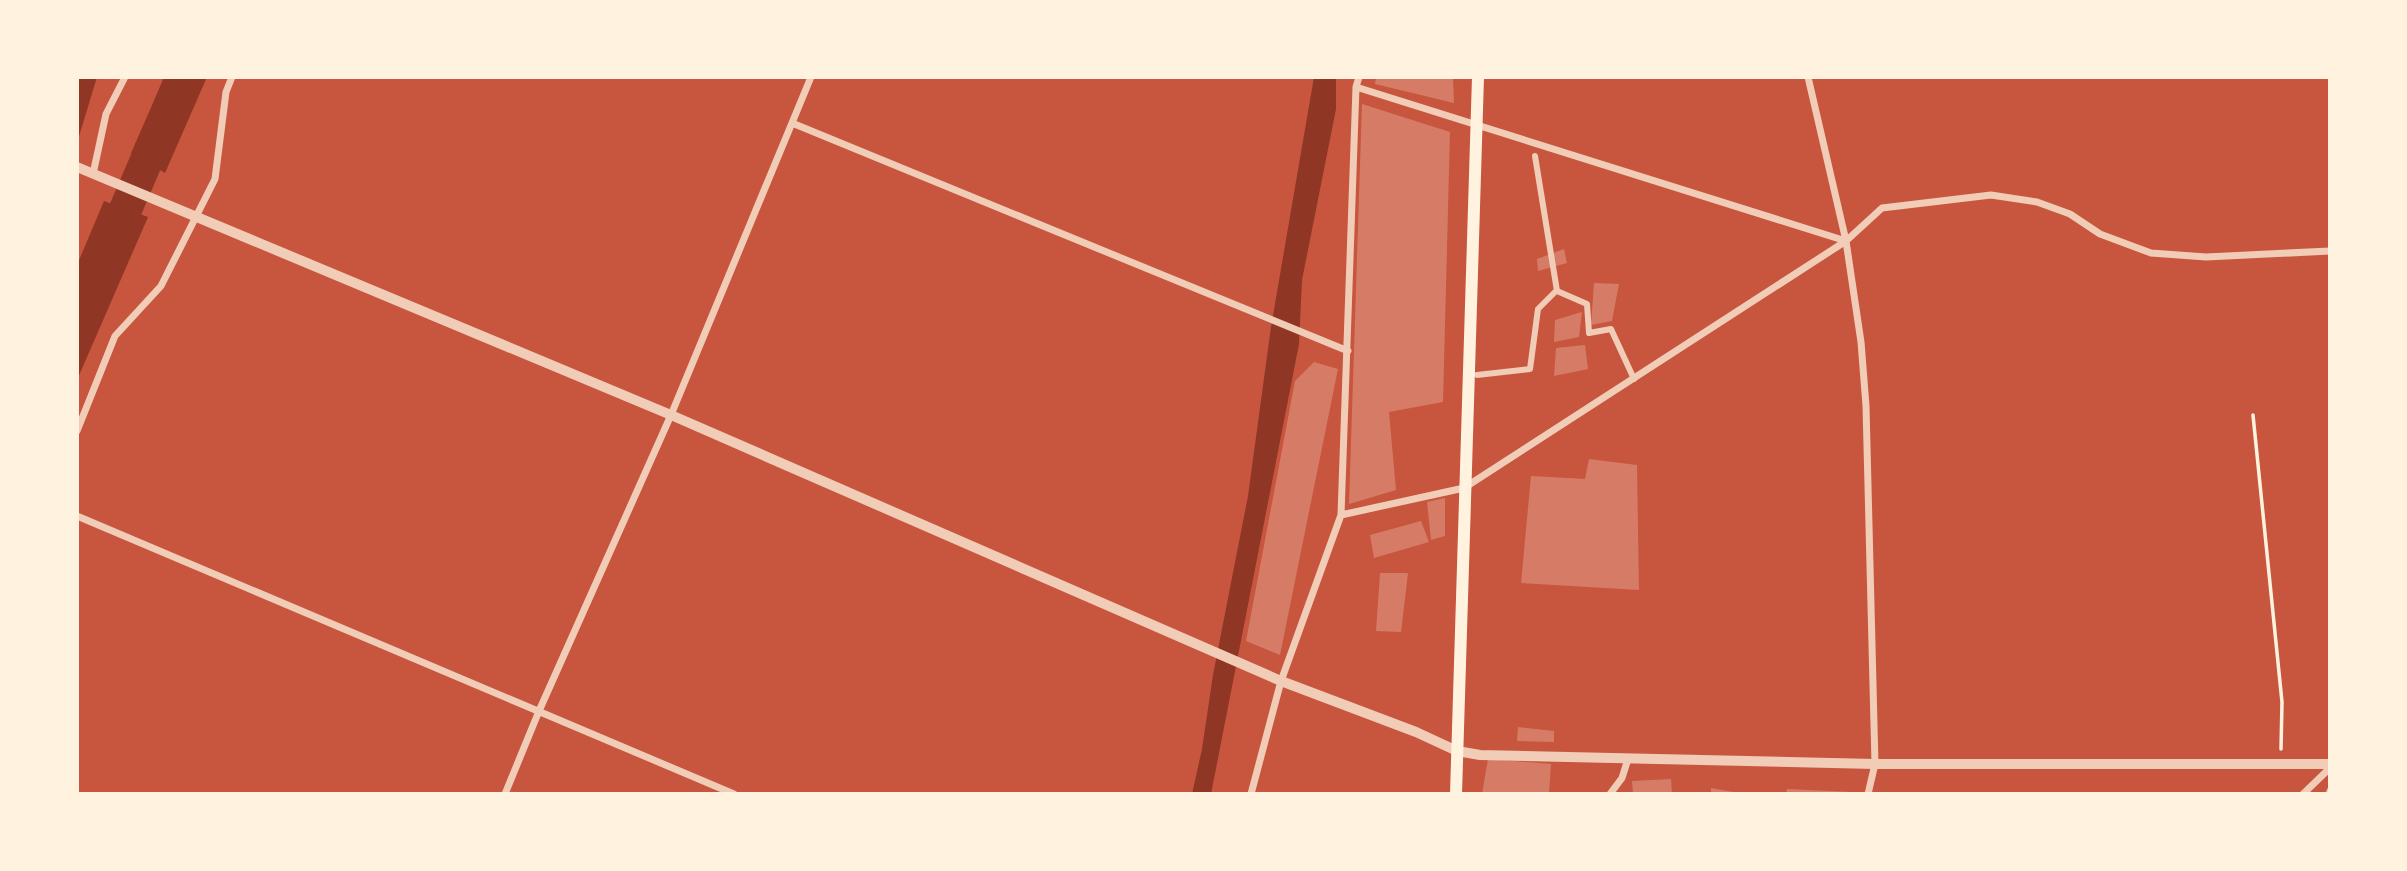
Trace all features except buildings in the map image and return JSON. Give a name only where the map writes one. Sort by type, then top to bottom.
[{"type":"main road","points":[[1456,794],[1478,77]]},
{"type":"street","points":[[93,174],[106,114],[125,77]]},
{"type":"street","points":[[77,431],[115,336],[161,286],[215,179],[226,92],[232,77]]},
{"type":"street","points":[[505,794],[539,711],[671,415],[811,77]]},
{"type":"street","points":[[1251,794],[1281,681],[1340,515],[1356,87],[1359,77]]},
{"type":"street","points":[[1808,77],[1846,242],[1861,342],[1866,406],[1875,764],[1868,794]]},
{"type":"street","points":[[1356,87],[1846,242]]},
{"type":"street","points":[[792,123],[1348,351]]},
{"type":"street","points":[[1535,156],[1557,290]]},
{"type":"street","points":[[77,167],[671,415],[1281,681],[1416,732],[1457,751],[1480,755],[1875,764],[2330,766]]},
{"type":"street","points":[[1340,515],[1464,488],[1846,242],[1882,208],[1991,195],[2038,202],[2070,214],[2100,234],[2151,254],[2206,257],[2330,251]]},
{"type":"street","points":[[1557,290],[1587,304],[1589,333],[1611,329],[1633,379]]},
{"type":"street","points":[[1477,375],[1530,369],[1538,309],[1557,290]]},
{"type":"street","points":[[77,516],[734,794]]},
{"type":"street","points":[[1610,794],[1622,778],[1628,758]]},
{"type":"street","points":[[2303,794],[2330,766]]},
{"type":"path","points":[[2253,415],[2282,702],[2280,765]]},
{"type":"shaded area","points":[[77,77],[97,77],[77,143]]},
{"type":"shaded area","points":[[165,77],[207,77],[165,173],[131,153]]},
{"type":"shaded area","points":[[1314,77],[1336,77],[1336,109],[1302,280],[1299,344],[1211,794],[1192,794],[1248,496],[1271,327]]},
{"type":"shaded area","points":[[104,201],[148,217],[77,380],[77,265]]},
{"type":"waterway","points":[[77,323],[182,77]]}]
